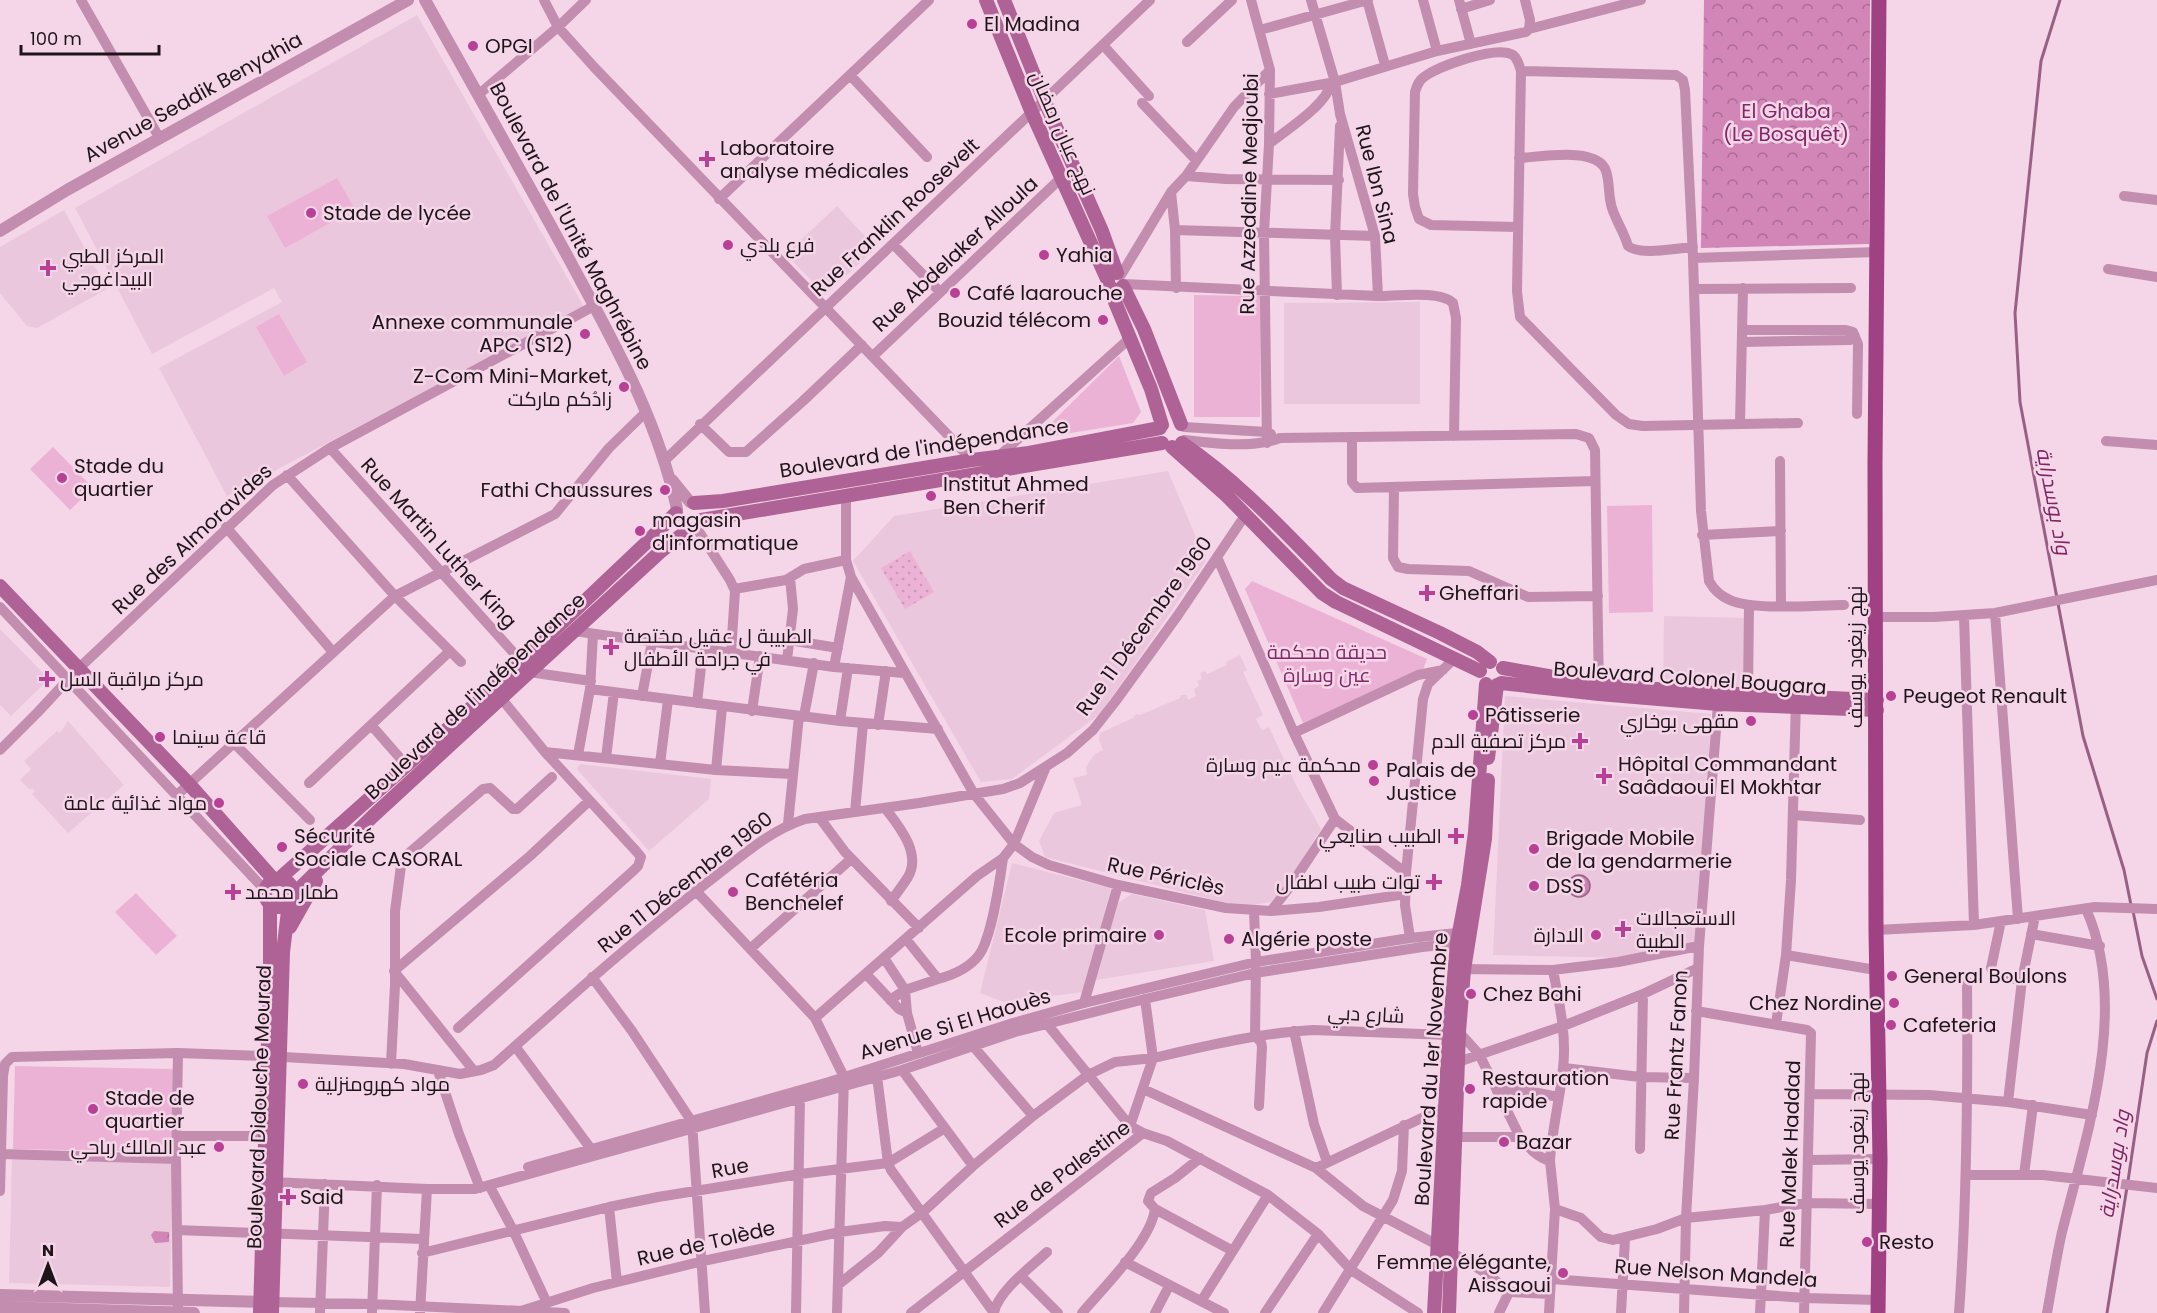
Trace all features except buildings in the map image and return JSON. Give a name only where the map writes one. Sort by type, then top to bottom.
[{"type":"main road","name":"نهج عبان رمضان","points":[[986,0],[1061,178],[1118,281],[1148,338],[1177,437],[1159,436],[1161,426],[1151,389],[1115,302],[1118,281],[1102,231],[1045,102],[1004,0]]},
{"type":"main road","name":"نهج زيغود يوسف","points":[[1878,1306],[1880,1159],[1876,970],[1876,617],[1879,0]]},
{"type":"main road","name":"Boulevard de l'indépendance","points":[[273,883],[525,666],[574,631],[660,552],[695,525],[1177,437],[1172,421],[1161,426],[998,457],[723,501],[692,503]]},
{"type":"main road","points":[[1177,437],[1246,514],[1322,593],[1454,659],[1485,666],[1497,662],[1503,668],[1504,676],[1495,684],[1481,679],[1485,666]]},
{"type":"main road","points":[[1177,437],[1243,490],[1330,579],[1343,588],[1456,641],[1485,666]]},
{"type":"main road","points":[[952,463],[953,478]]},
{"type":"main road","points":[[692,503],[700,508],[695,525],[678,524],[676,511],[682,504],[692,503]]},
{"type":"main road","name":"Boulevard de l'indépendance","points":[[290,900],[328,860],[501,698],[525,666],[676,511]]},
{"type":"main road","points":[[0,586],[189,784],[273,883],[290,885],[290,900],[281,907],[270,904],[265,897],[273,883]]},
{"type":"main road","name":"Boulevard Colonel Bougara","points":[[1503,668],[1599,690]]},
{"type":"main road","name":"Boulevard Colonel Bougara","points":[[1495,684],[1716,698],[1877,705]]},
{"type":"main road","name":"Boulevard du 1er Novembre","points":[[1449,1313],[1451,1252],[1449,1137],[1454,1033],[1464,937],[1465,902],[1495,684]]},
{"type":"main road","name":"Boulevard Colonel Bougara","points":[[1716,698],[1748,694],[1796,702]]},
{"type":"main road","points":[[284,943],[304,898],[328,860]]},
{"type":"main road","name":"Boulevard Didouche Mourad","points":[[274,1057],[290,900]]},
{"type":"main road","name":"Boulevard Didouche Mourad","points":[[266,1308],[274,1057],[270,904]]},
{"type":"main road","name":"Boulevard du 1er Novembre","points":[[1450,1107],[1458,1062],[1454,1033]]},
{"type":"main road","name":"Boulevard du 1er Novembre","points":[[1434,1313],[1449,1137]]},
{"type":"street","points":[[81,0],[160,139]]},
{"type":"street","name":"Avenue Seddik Benyahia","points":[[0,231],[67,190],[408,0]]},
{"type":"street","name":"Boulevard de l'Unité Maghrébine","points":[[425,0],[618,348],[646,412],[664,461],[676,511]]},
{"type":"street","points":[[544,0],[558,27],[719,199],[972,460]]},
{"type":"street","points":[[478,95],[586,0]]},
{"type":"street","points":[[719,199],[929,0]]},
{"type":"street","name":"Rue Franklin Roosevelt","points":[[664,461],[700,424],[1045,102],[1150,0]]},
{"type":"street","points":[[1187,42],[1232,0]]},
{"type":"street","name":"Rue Azzeddine Medjoubi","points":[[1251,0],[1270,70],[1264,233],[1267,437]]},
{"type":"street","name":"Rue Ibn Sina","points":[[1311,0],[1340,114],[1375,236],[1378,296]]},
{"type":"street","points":[[1260,30],[1367,0],[1385,65]]},
{"type":"street","points":[[1423,0],[1437,51]]},
{"type":"street","points":[[1471,44],[1460,5],[1490,0]]},
{"type":"street","points":[[1525,0],[1530,20],[1529,29]]},
{"type":"street","points":[[1269,94],[1333,82],[1437,51],[1526,32],[1529,29],[1610,4],[1641,0]]},
{"type":"street","points":[[1103,45],[1145,100],[1196,160]]},
{"type":"street","points":[[1518,227],[1431,225],[1419,219],[1413,194],[1415,92],[1422,78],[1455,62],[1494,52],[1502,51],[1512,54],[1517,59],[1521,71],[1517,307],[1526,325],[1621,420],[1643,426],[1798,423]]},
{"type":"street","points":[[1270,70],[1234,107],[1186,176],[1171,192],[1118,281],[1176,288],[1444,297],[1453,303],[1456,318],[1454,436]]},
{"type":"street","points":[[1521,71],[1676,75],[1683,80],[1693,252],[1702,535],[1708,581],[1715,591],[1723,596],[1749,605],[1844,605]]},
{"type":"street","points":[[850,75],[927,157]]},
{"type":"street","points":[[1269,144],[1313,109],[1325,96],[1333,82]]},
{"type":"street","points":[[1337,295],[1335,236],[1340,114]]},
{"type":"street","points":[[1519,158],[1573,155],[1596,158],[1606,169],[1611,207],[1628,246],[1633,250],[1877,252]]},
{"type":"street","points":[[1186,176],[1266,180],[1339,180]]},
{"type":"street","name":"Rue Abdelaker Alloula","points":[[873,356],[1061,178]]},
{"type":"street","points":[[1171,192],[1175,230],[1176,288]]},
{"type":"street","points":[[2124,196],[2157,200]]},
{"type":"street","points":[[1175,230],[1375,236]]},
{"type":"street","points":[[893,244],[940,292]]},
{"type":"street","points":[[2108,269],[2157,277]]},
{"type":"street","points":[[1740,423],[1743,288]]},
{"type":"street","points":[[1694,289],[1851,288]]},
{"type":"street","name":"Rue des Almoravides","points":[[0,750],[79,668],[226,527],[287,475],[330,448],[594,306]]},
{"type":"street","points":[[1742,336],[1846,330],[1853,332],[1858,344],[1857,414]]},
{"type":"street","points":[[998,457],[1130,338]]},
{"type":"street","points":[[700,424],[729,452],[746,452],[803,402],[862,345]]},
{"type":"street","points":[[177,795],[395,596],[555,514],[609,448],[646,412]]},
{"type":"street","points":[[1177,437],[1229,443],[1267,437],[1584,435],[1593,443],[1595,450],[1599,690]]},
{"type":"street","points":[[1352,437],[1353,485],[1361,488],[1595,481]]},
{"type":"street","points":[[2106,441],[2157,445]]},
{"type":"street","name":"Rue Martin Luther King","points":[[330,448],[525,666]]},
{"type":"street","points":[[1779,461],[1780,605]]},
{"type":"street","points":[[287,475],[395,596],[461,662]]},
{"type":"street","name":"Boulevard de l'Unité Maghrébine","points":[[669,476],[692,503]]},
{"type":"street","points":[[1394,488],[1393,558],[1398,567],[1469,571],[1528,597],[1598,596]]},
{"type":"street","points":[[834,667],[851,578],[846,560],[846,496]]},
{"type":"street","name":"Rue 11 Décembre 1960","points":[[2,1154],[3,1076],[5,1064],[12,1056],[178,1053],[404,1064],[460,1074],[494,1065],[592,977],[696,891],[788,824],[1012,786],[1045,769],[1067,753],[1093,730],[1178,615],[1246,514]]},
{"type":"street","points":[[695,525],[734,589],[731,653]]},
{"type":"street","points":[[226,527],[333,652]]},
{"type":"street","points":[[1702,535],[1780,531]]},
{"type":"street","points":[[1217,556],[1294,733],[1335,819],[1406,873]]},
{"type":"street","points":[[734,589],[770,584],[790,578],[804,569],[846,560]]},
{"type":"street","points":[[787,660],[793,604],[790,578]]},
{"type":"street","name":"Rue Périclès","points":[[851,578],[974,794],[1014,844],[1032,857],[1049,865],[1118,885],[1226,908],[1254,911],[1319,907],[1406,894]]},
{"type":"street","points":[[1876,617],[1964,616],[1995,613],[2157,580]]},
{"type":"street","points":[[1748,694],[1749,605]]},
{"type":"street","points":[[0,607],[177,795],[273,883]]},
{"type":"street","points":[[14,622],[24,611]]},
{"type":"street","points":[[1995,613],[2018,919]]},
{"type":"street","points":[[1964,616],[1974,925]]},
{"type":"street","points":[[574,631],[834,667],[904,673]]},
{"type":"street","points":[[578,755],[590,685],[592,633]]},
{"type":"street","points":[[789,640],[838,648]]},
{"type":"street","points":[[642,696],[652,642]]},
{"type":"street","points":[[697,703],[703,649]]},
{"type":"street","points":[[309,783],[450,651]]},
{"type":"street","points":[[752,711],[760,656]]},
{"type":"street","points":[[1410,938],[1406,916],[1406,873],[1423,699],[1428,684],[1454,659]]},
{"type":"street","points":[[788,824],[792,774],[801,716],[814,663]]},
{"type":"street","points":[[525,666],[614,693],[864,724],[938,729]]},
{"type":"street","points":[[840,721],[848,668]]},
{"type":"street","points":[[1294,733],[1418,675],[1443,670]]},
{"type":"street","points":[[878,725],[886,671]]},
{"type":"street","points":[[606,758],[614,693]]},
{"type":"street","points":[[458,1028],[638,866],[641,856],[545,752],[501,698]]},
{"type":"street","name":"Rue Frantz Fanon","points":[[1684,1313],[1686,1218],[1699,946],[1716,698]]},
{"type":"street","points":[[660,764],[668,700]]},
{"type":"street","points":[[1696,1011],[1776,1024],[1785,955],[1793,814],[1796,702]]},
{"type":"street","points":[[716,770],[722,707]]},
{"type":"street","points":[[855,812],[864,724]]},
{"type":"street","points":[[372,726],[407,766]]},
{"type":"street","points":[[233,742],[310,820]]},
{"type":"street","points":[[545,752],[716,770],[792,774]]},
{"type":"street","points":[[815,1018],[977,876],[1004,858],[1014,844],[1045,769]]},
{"type":"street","points":[[391,1064],[394,911],[401,866],[409,854],[483,789],[490,788],[513,809],[517,809],[552,777]]},
{"type":"street","points":[[394,971],[530,856],[589,801]]},
{"type":"street","points":[[885,808],[906,837],[912,866],[910,876],[891,901]]},
{"type":"street","points":[[1793,814],[1860,820]]},
{"type":"street","points":[[819,817],[852,859],[919,928]]},
{"type":"street","points":[[1271,911],[1335,819]]},
{"type":"street","points":[[890,1000],[905,990],[949,976],[969,964],[982,950],[1004,858]]},
{"type":"street","points":[[750,948],[852,859]]},
{"type":"street","points":[[1084,1003],[1118,885]]},
{"type":"street","points":[[696,891],[815,1018],[844,1081],[837,1313]]},
{"type":"street","points":[[1876,930],[1974,925],[2090,908],[2157,909]]},
{"type":"street","points":[[2047,1313],[2062,1233],[2092,1115],[2102,1048],[2106,1002],[2100,946],[2090,908]]},
{"type":"street","points":[[1254,911],[1255,1036],[1261,1042],[1262,1047],[1259,1106]]},
{"type":"street","points":[[2008,1102],[2022,980],[2035,916]]},
{"type":"street","points":[[2001,921],[1991,968],[1992,973],[1995,976],[2022,980]]},
{"type":"street","points":[[2031,934],[2100,946]]},
{"type":"street","name":"Avenue Si El Haouès","points":[[271,1182],[427,1189],[460,1189],[482,1185],[844,1081],[902,1070],[974,1046],[1014,1028],[1084,1003],[1410,938],[1464,937]]},
{"type":"street","name":"Avenue Si El Haouès","points":[[482,1185],[591,1149],[800,1098],[918,1053],[1014,1028],[1047,1024],[1256,968],[1464,937]]},
{"type":"street","points":[[906,939],[938,979]]},
{"type":"street","points":[[1459,970],[1553,970],[1618,962],[1699,946]]},
{"type":"street","points":[[1785,955],[1876,970]]},
{"type":"street","points":[[884,958],[905,990],[907,1013],[918,1053]]},
{"type":"street","points":[[1458,1062],[1563,1026],[1643,994],[1698,968]]},
{"type":"street","points":[[1549,1313],[1555,1209],[1550,1161],[1564,1068],[1563,1026],[1553,970]]},
{"type":"street","points":[[394,971],[474,1071]]},
{"type":"street","points":[[866,974],[890,1000],[907,1013]]},
{"type":"street","points":[[592,977],[632,1030],[693,1125],[705,1313]]},
{"type":"street","points":[[1959,1313],[1968,1098],[1967,981]]},
{"type":"street","points":[[1640,1149],[1643,994]]},
{"type":"street","points":[[1130,1126],[1153,1058],[1145,999]]},
{"type":"street","points":[[1047,1024],[1130,1126],[1143,1133]]},
{"type":"street","name":"Rue Malek Haddad","points":[[1776,1024],[1807,1030],[1811,1033],[1804,1313]]},
{"type":"street","points":[[1294,1031],[1314,1124],[1327,1162]]},
{"type":"street","name":"شارع دبي","points":[[839,1284],[879,1253],[902,1227],[923,1212],[1033,1116],[1088,1075],[1115,1062],[1153,1058],[1255,1036],[1294,1031],[1454,1033]]},
{"type":"street","points":[[1454,1033],[1479,1054],[1520,1137],[1535,1154],[1550,1161]]},
{"type":"street","points":[[515,1046],[591,1149]]},
{"type":"street","points":[[974,1046],[1033,1116]]},
{"type":"street","points":[[178,1053],[176,1159],[178,1309]]},
{"type":"street","points":[[1564,1068],[1640,1077],[1694,1078]]},
{"type":"street","points":[[902,1070],[973,1167]]},
{"type":"street","points":[[438,1071],[459,1134],[482,1185],[513,1230],[547,1303]]},
{"type":"street","points":[[877,1076],[888,1163],[894,1176],[923,1212],[994,1313]]},
{"type":"street","points":[[1143,1089],[1316,1168],[1364,1206],[1451,1252],[1489,1275],[1509,1292],[1550,1294]]},
{"type":"street","points":[[1497,1092],[1523,1090],[1558,1097]]},
{"type":"street","points":[[1810,1094],[1929,1095],[2033,1105],[2092,1115]]},
{"type":"street","points":[[796,1313],[800,1098]]},
{"type":"street","points":[[2024,1175],[2033,1105]]},
{"type":"street","points":[[1316,1168],[1404,1125],[1450,1107]]},
{"type":"street","points":[[1323,1313],[1394,1200],[1402,1171],[1404,1125]]},
{"type":"street","name":"Rue","points":[[422,1253],[609,1207],[800,1174],[888,1163],[945,1128]]},
{"type":"street","name":"Rue de Palestine","points":[[911,1313],[1143,1133],[1200,1158],[1268,1195],[1318,1234],[1352,1270],[1418,1313]]},
{"type":"street","points":[[177,1136],[272,1136]]},
{"type":"street","points":[[1449,1137],[1520,1137]]},
{"type":"street","points":[[0,1191],[2,1154],[176,1159]]},
{"type":"street","points":[[1200,1158],[1151,1193],[1148,1201],[1155,1209],[1233,1251]]},
{"type":"street","points":[[1808,1160],[1880,1159]]},
{"type":"street","points":[[1966,1175],[2024,1175],[2157,1188]]},
{"type":"street","points":[[321,1308],[326,1184]]},
{"type":"street","points":[[372,1309],[377,1185]]},
{"type":"street","points":[[420,1310],[427,1189]]},
{"type":"street","points":[[1202,1300],[1268,1195]]},
{"type":"street","points":[[1555,1209],[1581,1218],[1601,1237],[1613,1240],[1625,1239],[1686,1218],[1765,1210],[1806,1203],[1879,1204]]},
{"type":"street","points":[[609,1207],[617,1282]]},
{"type":"street","points":[[1082,1313],[1144,1238],[1155,1209]]},
{"type":"street","points":[[1760,1313],[1765,1210]]},
{"type":"street","name":"Rue de Tolède","points":[[521,1311],[617,1282],[703,1261],[840,1232],[885,1226],[902,1227]]},
{"type":"street","points":[[177,1230],[423,1239]]},
{"type":"street","points":[[1265,1313],[1318,1234]]},
{"type":"street","points":[[1621,1313],[1625,1239]]},
{"type":"street","points":[[994,1313],[998,1301],[1047,1252]]},
{"type":"street","points":[[1125,1262],[1222,1312]]},
{"type":"street","points":[[1022,1276],[1058,1313]]},
{"type":"street","name":"Rue Nelson Mandela","points":[[1551,1279],[1805,1298],[1878,1306]]},
{"type":"street","points":[[1155,1313],[1169,1286]]},
{"type":"street","points":[[1499,1313],[1509,1292]]},
{"type":"street","points":[[0,1295],[37,1306]]},
{"type":"street","points":[[0,1306],[178,1309],[321,1308],[565,1313]]},
{"type":"street","points":[[178,1309],[194,1313]]},
{"type":"shaded area","points":[[417,15],[584,307],[227,496],[159,368],[282,302],[274,288],[152,354],[75,208]]},
{"type":"shaded area","points":[[837,206],[876,248],[825,295],[786,254]]},
{"type":"shaded area","name":"المركز الطبي البيداغوجي","points":[[64,210],[107,289],[37,328],[27,326],[0,293],[0,247]]},
{"type":"shaded area","points":[[1420,302],[1420,404],[1284,404],[1284,303]]},
{"type":"shaded area","points":[[1168,471],[1206,561],[1100,714],[1012,779],[981,782],[853,561],[894,516]]},
{"type":"shaded area","points":[[1664,616],[1748,618],[1746,691],[1663,688]]},
{"type":"shaded area","points":[[0,629],[49,679],[11,716],[0,705]]},
{"type":"shaded area","points":[[1240,655],[1247,670],[1243,672],[1263,715],[1256,719],[1262,730],[1269,727],[1296,785],[1321,829],[1276,901],[1242,907],[1045,857],[1039,841],[1054,813],[1082,805],[1073,778],[1087,775],[1086,767],[1095,754],[1103,750],[1099,740],[1100,733],[1133,718],[1136,714],[1140,715],[1180,698],[1181,695],[1186,695],[1188,700],[1196,696],[1194,689],[1199,686],[1197,681],[1202,679],[1200,673],[1205,671],[1207,674],[1227,665],[1226,662]]},
{"type":"shaded area","name":"Hôpital Commandant Saâdaoui El Mokhtar","points":[[1505,696],[1711,714],[1698,946],[1627,958],[1493,955]]},
{"type":"shaded area","points":[[68,721],[124,785],[68,833],[32,794],[35,791],[32,788],[30,790],[20,780],[31,769],[24,761],[57,731],[60,733]]},
{"type":"shaded area","points":[[580,764],[711,779],[709,799],[649,851],[577,769]]},
{"type":"shaded area","points":[[1012,863],[1111,888],[1084,992],[1004,1002],[980,993]]},
{"type":"shaded area","points":[[1579,875],[1587,878],[1590,886],[1587,894],[1579,897],[1571,894],[1568,886],[1571,878]]},
{"type":"shaded area","name":"Ecole primaire","points":[[1132,894],[1205,910],[1214,961],[1096,980],[1118,903]]},
{"type":"shaded area","points":[[12,1159],[173,1164],[170,1287],[9,1283]]},
{"type":"green space","name":"El Ghaba (Le Bosquêt)","points":[[1704,0],[1870,0],[1869,244],[1701,248]]},
{"type":"green space","name":"Stade de lycée","points":[[337,178],[355,209],[285,248],[267,216]]},
{"type":"green space","points":[[1194,295],[1261,296],[1260,417],[1194,417]]},
{"type":"green space","points":[[279,314],[307,362],[284,376],[256,327]]},
{"type":"green space","points":[[1119,356],[1141,412],[1133,423],[1040,438],[1039,435]]},
{"type":"green space","name":"Stade du quartier","points":[[53,447],[93,488],[70,510],[30,469]]},
{"type":"green space","points":[[1652,505],[1653,612],[1609,613],[1607,506]]},
{"type":"green space","points":[[910,551],[934,592],[905,609],[881,568]]},
{"type":"green space","name":"حديقة محكمة عين وسارة","points":[[1252,581],[1427,659],[1422,672],[1303,723],[1245,589]]},
{"type":"green space","points":[[136,893],[177,936],[156,955],[115,912]]},
{"type":"green space","name":"Stade de quartier","points":[[15,1066],[173,1069],[171,1152],[13,1149]]},
{"type":"green space","points":[[154,1231],[169,1232],[169,1242],[155,1243],[151,1235]]},
{"type":"waterway","name":"واد بوسدراية","points":[[2060,0],[2041,61],[2015,313],[2020,402],[2083,736],[2124,870],[2131,905]]},
{"type":"waterway","name":"واد بوسدراية","points":[[2133,911],[2142,956],[2157,999]]},
{"type":"waterway","name":"واد بوسدراية","points":[[2128,1181],[2147,1053],[2157,1021]]},
{"type":"waterway","name":"واد بوسدراية","points":[[2107,1313],[2127,1187]]},
{"type":"place","name":"El Madina","points":[[972,24]]},
{"type":"place","name":"OPGI","points":[[473,46]]},
{"type":"place","name":"Laboratoire analyse médicales","points":[[707,159]]},
{"type":"place","name":"Stade de lycée","points":[[311,213]]},
{"type":"place","name":"فرع بلدي","points":[[728,245]]},
{"type":"place","name":"Yahia","points":[[1044,255]]},
{"type":"place","name":"المركز الطبي البيداغوجي","points":[[48,268]]},
{"type":"place","name":"Café laarouche","points":[[955,293]]},
{"type":"place","name":"Bouzid télécom","points":[[1103,320]]},
{"type":"place","name":"Annexe communale APC (S12)","points":[[585,334]]},
{"type":"place","name":"Z-Com Mini-Market, زادُكم ماركت","points":[[624,387]]},
{"type":"place","name":"Stade du quartier","points":[[62,478]]},
{"type":"place","name":"Fathi Chaussures","points":[[665,490]]},
{"type":"place","name":"Institut Ahmed Ben Cherif","points":[[931,496]]},
{"type":"place","name":"magasin d'informatique","points":[[640,531]]},
{"type":"place","name":"Gheffari","points":[[1427,593]]},
{"type":"place","name":"الطبيبة ل عقيل مختصة في جراحة الأطفال","points":[[611,647]]},
{"type":"place","name":"مركز مراقبة السل","points":[[47,679]]},
{"type":"place","name":"Peugeot Renault","points":[[1891,696]]},
{"type":"place","name":"Pâtisserie","points":[[1473,715]]},
{"type":"place","name":"مقهى بوخاري","points":[[1751,721]]},
{"type":"place","name":"قاعة سينما","points":[[160,737]]},
{"type":"place","name":"مركز تصفية الدم","points":[[1580,741]]},
{"type":"place","name":"محكمة عيم وسارة","points":[[1373,765]]},
{"type":"place","name":"Hôpital Commandant Saâdaoui El Mokhtar","points":[[1604,776]]},
{"type":"place","name":"Palais de Justice","points":[[1374,781]]},
{"type":"place","name":"مواد غذائية عامة","points":[[219,803]]},
{"type":"place","name":"الطبيب صنايعي","points":[[1456,836]]},
{"type":"place","name":"Sécurité Sociale CASORAL","points":[[282,847]]},
{"type":"place","name":"Brigade Mobile de la gendarmerie","points":[[1534,849]]},
{"type":"place","name":"توات طبيب اطفال","points":[[1434,882]]},
{"type":"place","name":"DSS","points":[[1534,886]]},
{"type":"place","name":"طمار محمد","points":[[233,892]]},
{"type":"place","name":"Cafétéria Benchelef","points":[[733,892]]},
{"type":"place","name":"الاستعجالات الطبية","points":[[1623,929]]},
{"type":"place","name":"Ecole primaire","points":[[1159,935]]},
{"type":"place","name":"الادارة","points":[[1596,935]]},
{"type":"place","name":"Algérie poste","points":[[1229,939]]},
{"type":"place","name":"General Boulons","points":[[1892,976]]},
{"type":"place","name":"Chez Bahi","points":[[1471,994]]},
{"type":"place","name":"Chez Nordine","points":[[1894,1003]]},
{"type":"place","name":"Cafeteria","points":[[1891,1025]]},
{"type":"place","name":"مواد كهرومنزلية","points":[[303,1084]]},
{"type":"place","name":"Restauration rapide","points":[[1470,1089]]},
{"type":"place","name":"Stade de quartier","points":[[93,1109]]},
{"type":"place","name":"Bazar","points":[[1504,1142]]},
{"type":"place","name":"عبد المالك رباحي","points":[[219,1147]]},
{"type":"place","name":"Said","points":[[288,1197]]},
{"type":"place","name":"Resto","points":[[1867,1242]]},
{"type":"place","name":"Femme élégante, Aissaoui","points":[[1563,1273]]}]
